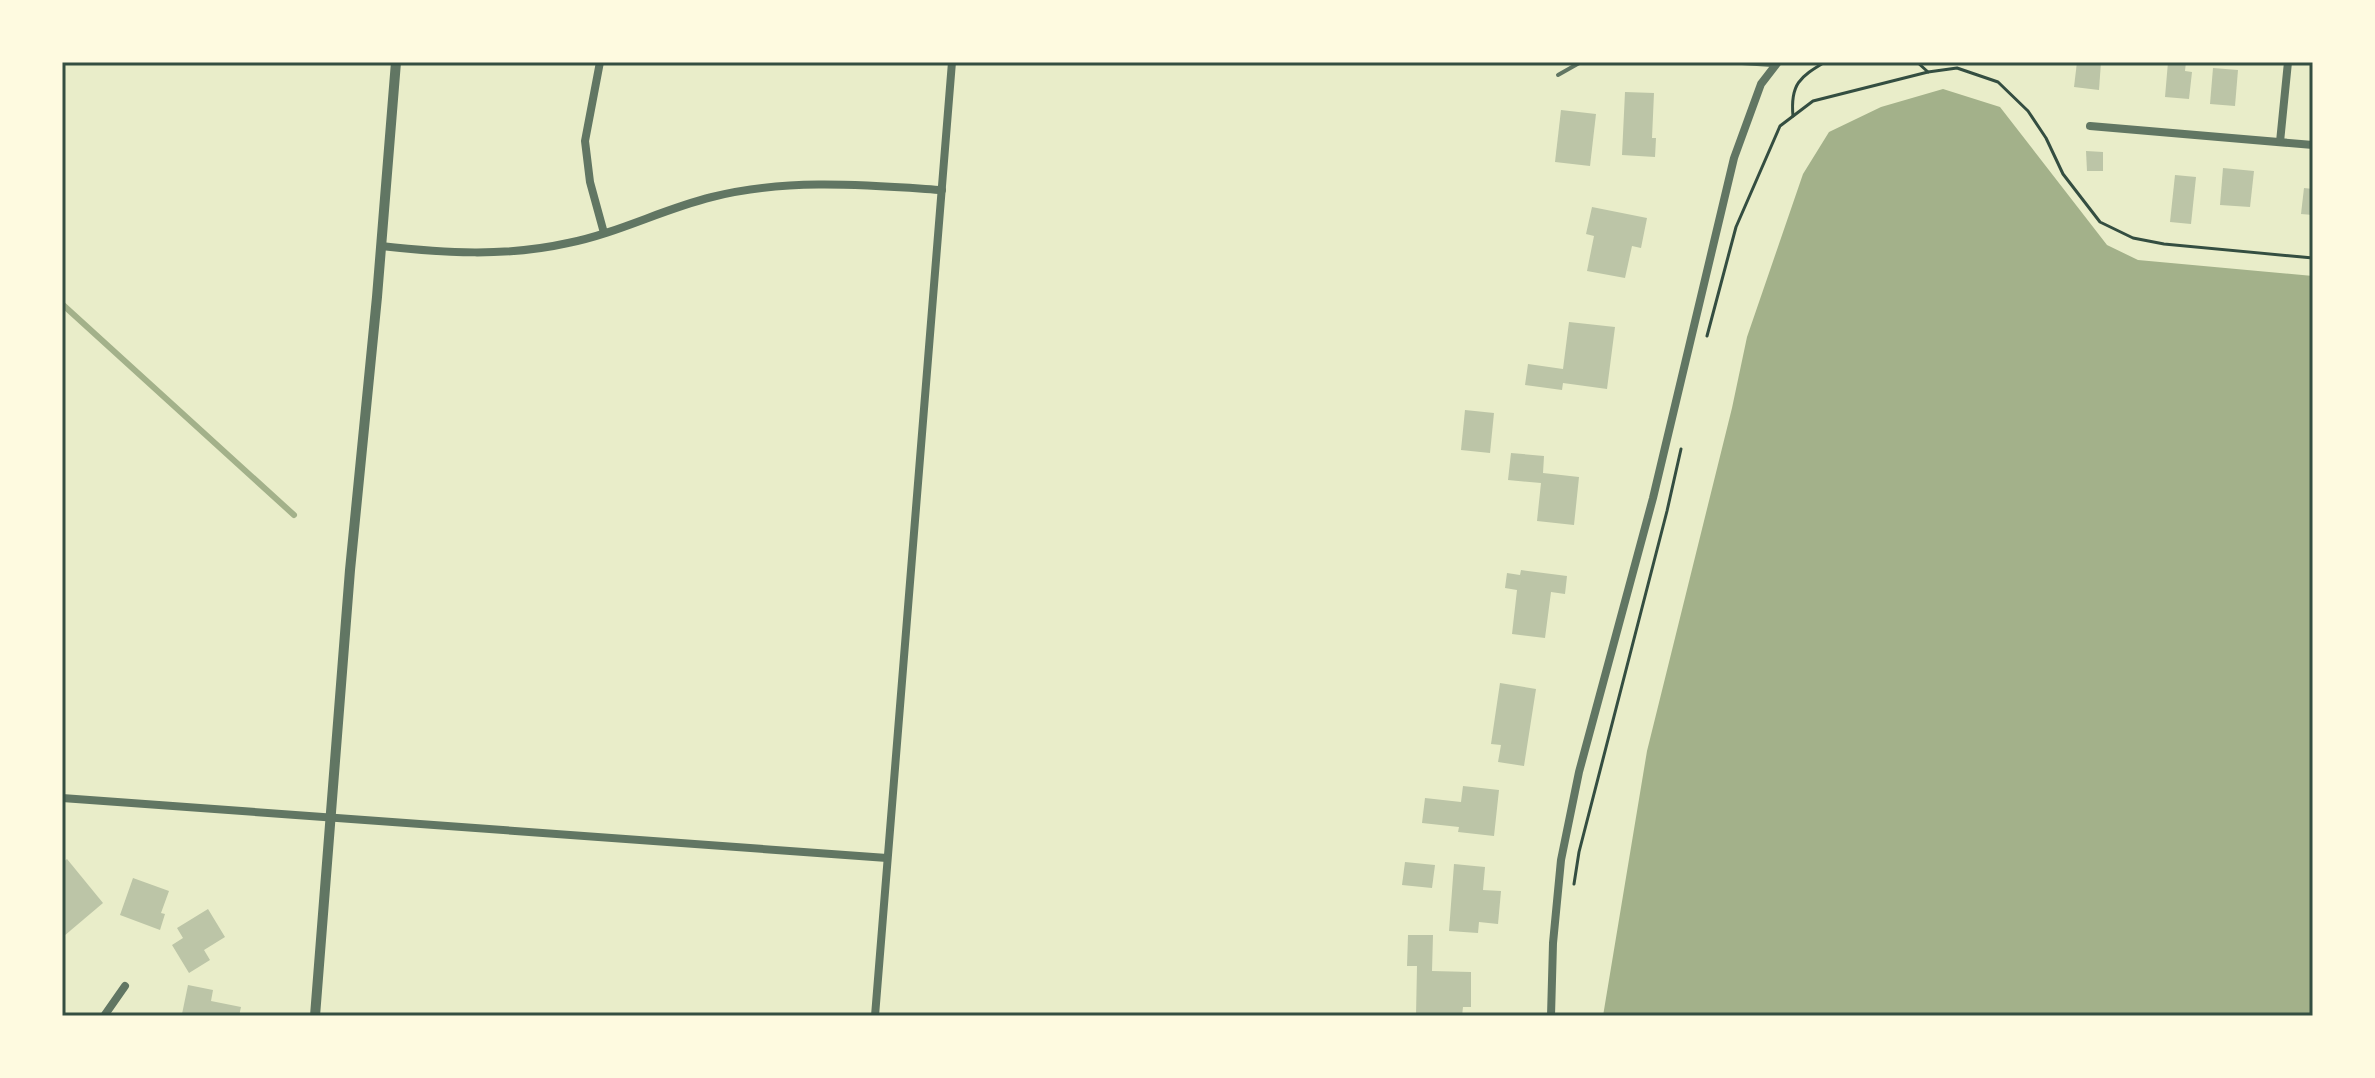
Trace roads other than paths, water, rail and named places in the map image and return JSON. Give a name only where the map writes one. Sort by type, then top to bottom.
[{"type":"street","points":[[315,1016],[350,570],[396,62]]},
{"type":"street","points":[[600,62],[585,141],[590,182],[604,233]]},
{"type":"street","points":[[875,1016],[952,62]]},
{"type":"street","points":[[2280,142],[2288,62]]},
{"type":"street","points":[[1551,1016],[1553,943],[1561,860],[1579,772],[1653,498],[1727,182],[1748,114],[1761,84],[1776,64]]},
{"type":"street","points":[[2090,126],[2313,145]]},
{"type":"street","points":[[381,246],[441,253],[511,251],[569,243],[714,196],[795,184],[838,183],[942,190]]},
{"type":"street","points":[[62,798],[887,858]]},
{"type":"street","points":[[104,1016],[125,986]]},
{"type":"lane","points":[[1558,75],[1581,62]]},
{"type":"lane","points":[[1727,62],[1776,64]]},
{"type":"waterway","points":[[62,304],[294,515]]}]
